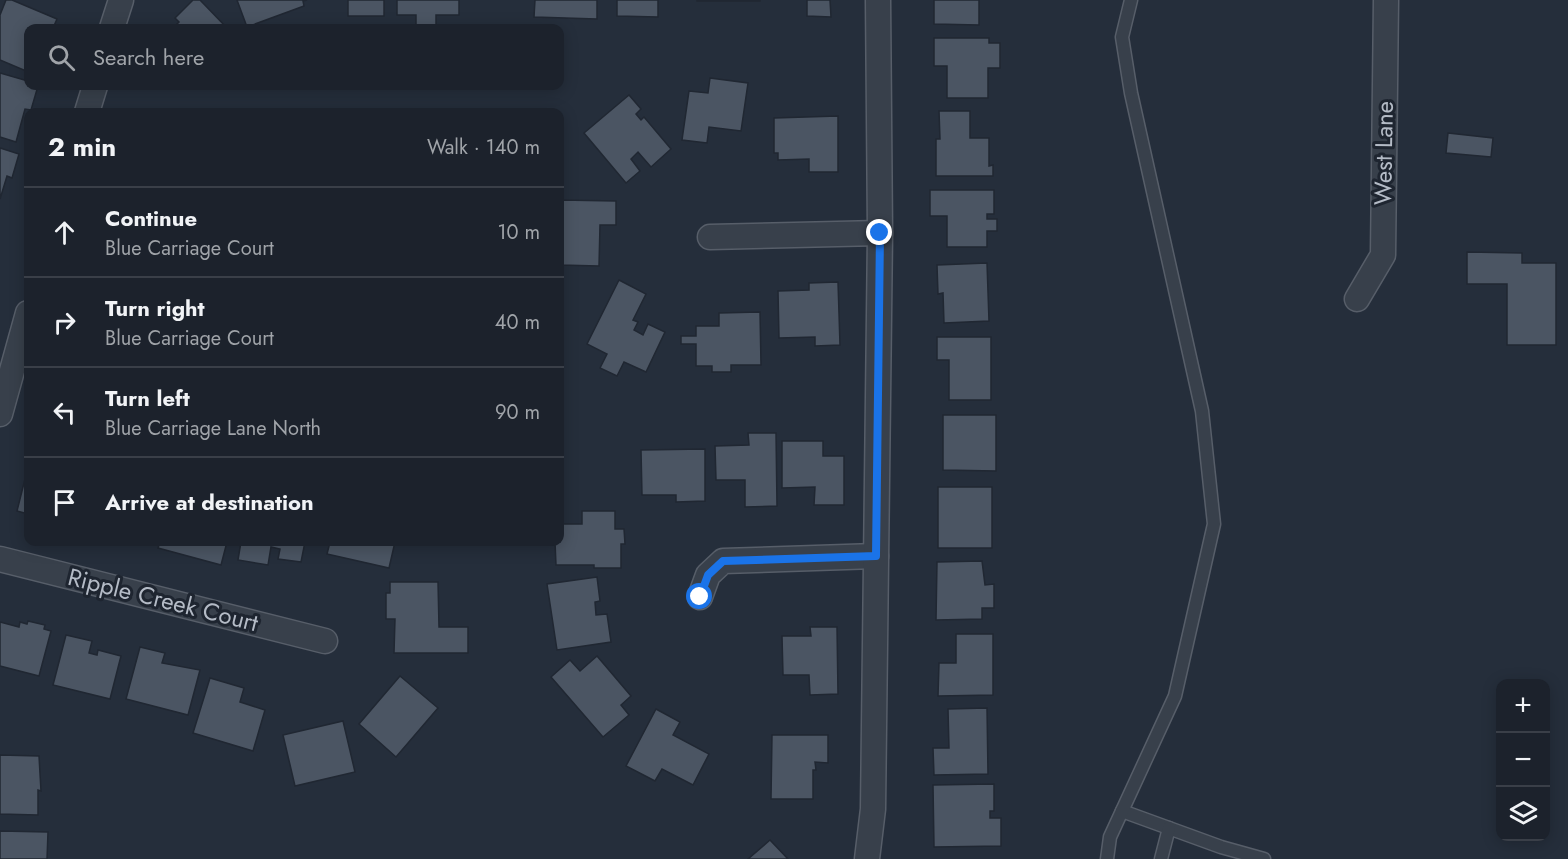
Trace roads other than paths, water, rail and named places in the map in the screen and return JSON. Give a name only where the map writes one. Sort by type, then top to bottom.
[{"type":"street","points":[[113,24],[121,0]]},
{"type":"street","points":[[867,859],[873,809],[880,233],[878,0]]},
{"type":"street","name":"West Lane","points":[[1357,299],[1383,255],[1386,0]]},
{"type":"street","points":[[88,108],[94,90]]},
{"type":"street","points":[[710,237],[880,233]]},
{"type":"street","points":[[0,414],[24,327]]},
{"type":"street","points":[[700,597],[708,575],[723,561],[876,556]]},
{"type":"street","name":"Ripple Creek Court","points":[[0,559],[325,641]]},
{"type":"lane","points":[[1107,859],[1110,837],[1175,696],[1214,524],[1202,411],[1131,93],[1122,37],[1131,0]]},
{"type":"lane","points":[[1122,811],[1247,857],[1264,859]]},
{"type":"lane","points":[[1161,859],[1169,828]]}]
